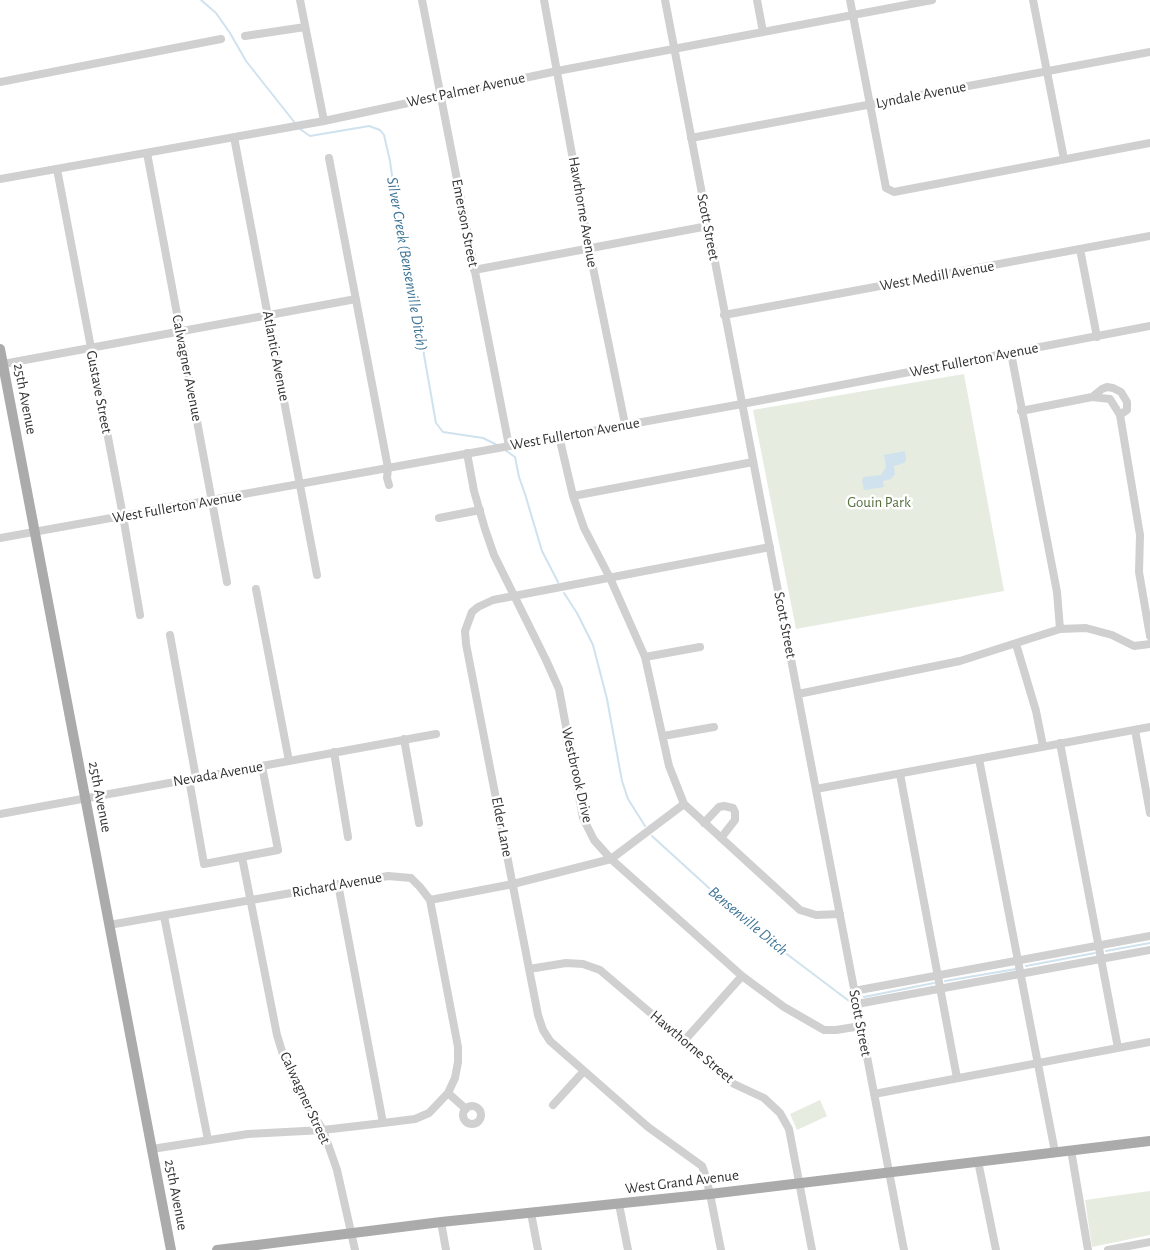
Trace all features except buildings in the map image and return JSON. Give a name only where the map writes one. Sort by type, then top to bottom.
[{"type":"main road","name":"25th Avenue","points":[[0,349],[171,1250]]},
{"type":"main road","name":"West Grand Avenue","points":[[217,1250],[262,1247],[441,1222],[710,1194],[1150,1141]]},
{"type":"street","points":[[300,0],[324,120]]},
{"type":"street","name":"Emerson Street","points":[[422,0],[508,446]]},
{"type":"street","name":"Hawthorne Avenue","points":[[544,0],[589,248],[625,424]]},
{"type":"street","name":"Scott Street","points":[[665,0],[904,1250]]},
{"type":"street","points":[[757,0],[763,32]]},
{"type":"street","points":[[850,0],[886,188],[894,192],[1150,143]]},
{"type":"street","name":"West Palmer Avenue","points":[[0,180],[311,123],[557,71],[932,0]]},
{"type":"street","points":[[1033,0],[1064,159]]},
{"type":"street","points":[[245,36],[305,27]]},
{"type":"street","points":[[0,82],[221,39]]},
{"type":"street","name":"Lyndale Avenue","points":[[692,138],[1150,52]]},
{"type":"street","name":"Atlantic Avenue","points":[[234,137],[317,575]]},
{"type":"street","name":"Calwagner Avenue","points":[[147,154],[227,582]]},
{"type":"street","points":[[329,158],[388,468],[387,478],[389,485]]},
{"type":"street","name":"Gustave Street","points":[[57,169],[140,615]]},
{"type":"street","points":[[474,270],[708,226]]},
{"type":"street","name":"West Medill Avenue","points":[[724,315],[1150,236]]},
{"type":"street","points":[[1080,249],[1097,337]]},
{"type":"street","points":[[3,364],[356,298]]},
{"type":"street","name":"West Fullerton Avenue","points":[[0,538],[742,404],[1150,326]]},
{"type":"street","points":[[1010,353],[1056,592],[1060,630]]},
{"type":"street","points":[[1092,397],[1102,389],[1107,388],[1113,388],[1120,392],[1127,402],[1127,410],[1120,415]]},
{"type":"street","points":[[1021,411],[1092,397],[1110,399],[1120,415],[1140,534],[1139,572],[1150,636]]},
{"type":"street","points":[[559,436],[573,496],[584,528],[610,578],[645,657],[672,777],[684,804],[800,910],[816,915],[840,914]]},
{"type":"street","name":"Westbrook Drive","points":[[468,453],[480,510],[494,555],[559,689],[584,818],[594,840],[611,859],[742,976],[784,1007],[821,1029],[830,1031],[861,1026]]},
{"type":"street","points":[[573,496],[753,462]]},
{"type":"street","points":[[439,518],[480,510]]},
{"type":"street","name":"Elder Lane","points":[[721,1250],[710,1194],[702,1166],[648,1127],[550,1041],[543,1030],[538,1015],[512,884],[465,631],[472,612],[493,600],[770,547]]},
{"type":"street","points":[[256,589],[289,761]]},
{"type":"street","points":[[798,694],[960,661],[1060,630],[1086,628],[1112,635],[1134,646],[1150,644]]},
{"type":"street","points":[[170,635],[193,778],[204,864],[278,850],[262,766]]},
{"type":"street","points":[[1016,644],[1036,710],[1043,746]]},
{"type":"street","points":[[645,657],[700,647]]},
{"type":"street","points":[[663,736],[714,727]]},
{"type":"street","points":[[816,789],[1150,727]]},
{"type":"street","points":[[1135,730],[1150,814]]},
{"type":"street","name":"Nevada Avenue","points":[[0,814],[436,734]]},
{"type":"street","points":[[404,739],[419,823]]},
{"type":"street","points":[[1060,744],[1118,1048]]},
{"type":"street","points":[[334,752],[348,837]]},
{"type":"street","points":[[979,759],[1055,1152]]},
{"type":"street","points":[[900,774],[957,1078]]},
{"type":"street","points":[[152,1150],[248,1134],[323,1130],[415,1119],[429,1113],[448,1093],[455,1078],[458,1062],[458,1047],[430,900],[512,884],[611,859],[684,804]]},
{"type":"street","points":[[704,823],[719,807],[732,808],[735,812],[735,820],[721,838]]},
{"type":"street","name":"Calwagner Street","points":[[242,857],[277,1036],[285,1061],[297,1088],[323,1130],[336,1169],[355,1250]]},
{"type":"street","name":"Richard Avenue","points":[[109,925],[388,876],[411,878],[420,886],[430,900]]},
{"type":"street","points":[[338,884],[383,1123]]},
{"type":"street","points":[[164,916],[208,1140]]},
{"type":"street","points":[[854,991],[1150,936]]},
{"type":"street","points":[[857,1004],[1150,950]]},
{"type":"street","name":"Hawthorne Street","points":[[529,969],[566,962],[583,964],[600,970],[734,1084],[764,1098],[780,1113],[789,1129],[812,1250]]},
{"type":"street","points":[[684,1041],[742,976]]},
{"type":"street","points":[[874,1094],[1150,1042]]},
{"type":"street","points":[[554,1105],[584,1071]]},
{"type":"street","points":[[448,1093],[466,1109]]},
{"type":"street","points":[[1071,1150],[1088,1250]]},
{"type":"street","points":[[978,1161],[996,1250]]},
{"type":"street","points":[[619,1204],[628,1250]]},
{"type":"street","points":[[531,1213],[538,1250]]},
{"type":"street","points":[[441,1222],[446,1250]]},
{"type":"street","points":[[1108,1250],[1150,1242]]},
{"type":"green space","name":"Gouin Park","points":[[964,374],[1004,591],[796,629],[753,410]]},
{"type":"green space","points":[[820,1100],[827,1116],[797,1130],[790,1114]]},
{"type":"green space","points":[[1150,1191],[1150,1235],[1092,1247],[1085,1200]]},
{"type":"water","points":[[905,451],[906,460],[904,463],[894,466],[895,474],[891,479],[883,481],[884,487],[864,490],[862,480],[864,477],[881,475],[886,467],[884,455]]},
{"type":"waterway","name":"Silver Creek (Bensenville Ditch)","points":[[201,0],[216,13],[246,61],[295,123]]},
{"type":"waterway","name":"Silver Creek (Bensenville Ditch)","points":[[300,129],[310,136],[369,126],[380,130],[384,135],[390,161],[400,233],[411,281],[436,423],[443,432],[483,438],[497,445]]},
{"type":"waterway","name":"Silver Creek (Bensenville Ditch)","points":[[505,450],[515,457],[519,477],[542,551],[558,582]]},
{"type":"waterway","name":"Bensenville Ditch","points":[[564,593],[577,613],[593,645],[607,699],[622,781],[628,799],[645,826]]},
{"type":"waterway","name":"Bensenville Ditch","points":[[652,836],[755,930],[849,1001]]},
{"type":"waterway","name":"Bensenville Ditch","points":[[1106,951],[1150,943]]},
{"type":"waterway","name":"Bensenville Ditch","points":[[1026,966],[1095,953]]},
{"type":"waterway","name":"Bensenville Ditch","points":[[945,981],[1016,969]]},
{"type":"waterway","name":"Bensenville Ditch","points":[[864,997],[934,983]]}]
